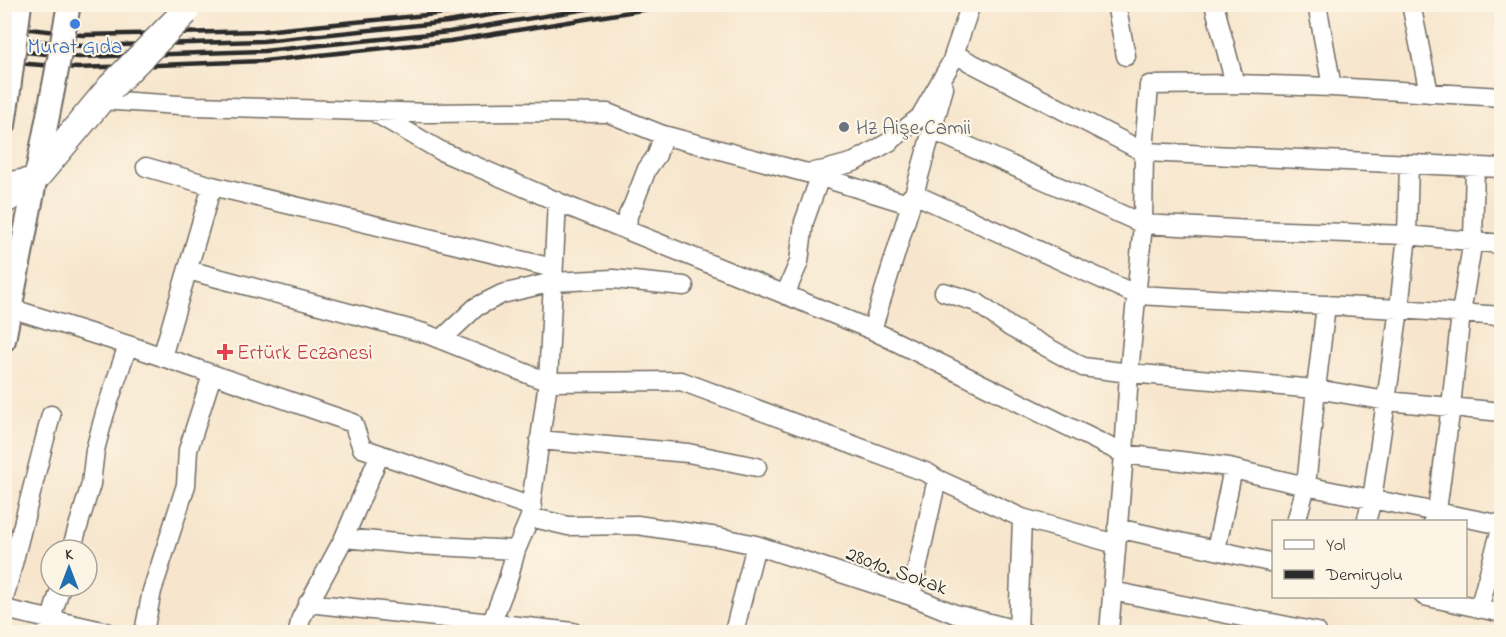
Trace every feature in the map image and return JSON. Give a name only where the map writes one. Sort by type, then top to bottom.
[{"type":"highway","points":[[37,176],[106,93],[188,8]]},
{"type":"main road","points":[[4,125],[20,4]]},
{"type":"main road","points":[[4,340],[69,4]]},
{"type":"street","points":[[872,330],[914,194],[952,58],[971,4]]},
{"type":"street","points":[[1116,4],[1126,56]]},
{"type":"street","points":[[1214,4],[1235,84]]},
{"type":"street","points":[[1317,4],[1332,87]]},
{"type":"street","points":[[1411,4],[1429,93]]},
{"type":"street","points":[[952,58],[1144,152],[1502,168]]},
{"type":"street","points":[[813,175],[854,162],[889,142],[920,117],[952,58]]},
{"type":"street","points":[[1108,633],[1143,224],[1144,152],[1149,85],[1235,84],[1332,87],[1502,97]]},
{"type":"street","points":[[106,93],[195,106],[431,113],[608,113],[663,135],[813,175],[905,203],[914,194]]},
{"type":"street","points":[[372,111],[441,152],[872,330],[1124,454],[1229,467],[1233,470],[1434,516],[1464,520]]},
{"type":"street","points":[[932,129],[1143,224],[1407,236],[1502,244]]},
{"type":"street","points":[[627,230],[627,215],[647,169],[657,155],[663,135]]},
{"type":"street","points":[[1367,520],[1372,500],[1399,309],[1407,236],[1409,164]]},
{"type":"street","points":[[146,167],[553,275],[684,286]]},
{"type":"street","points":[[1434,516],[1473,240],[1475,167]]},
{"type":"street","points":[[785,295],[799,262],[813,175]]},
{"type":"street","points":[[4,182],[37,176]]},
{"type":"street","points":[[4,206],[23,193],[37,176]]},
{"type":"street","points":[[162,357],[212,186]]},
{"type":"street","points":[[914,194],[1137,295],[1502,316]]},
{"type":"street","points":[[489,628],[531,512],[548,382],[557,201]]},
{"type":"street","points":[[188,270],[424,333],[548,382],[681,381],[928,473],[1022,518],[1117,536],[1216,550],[1272,563]]},
{"type":"street","points":[[442,339],[476,307],[501,294],[553,275]]},
{"type":"street","points":[[944,292],[976,302],[1010,327],[1083,367],[1316,389],[1387,401],[1502,412]]},
{"type":"street","points":[[1297,520],[1306,486],[1326,305]]},
{"type":"street","points":[[10,308],[128,345],[212,375],[188,450],[186,485],[152,591],[144,633]]},
{"type":"street","points":[[74,538],[90,484],[95,450],[105,413],[128,345]]},
{"type":"street","name":"28010. Sokak","points":[[212,375],[353,423],[362,448],[568,526],[637,525],[756,545],[911,596],[955,614],[1020,632]]},
{"type":"street","points":[[4,599],[51,415]]},
{"type":"street","points":[[539,440],[688,453],[757,466]]},
{"type":"street","points":[[298,633],[301,618],[344,538],[380,454]]},
{"type":"street","points":[[1216,550],[1233,470]]},
{"type":"street","points":[[911,596],[937,479]]},
{"type":"street","points":[[1020,632],[1022,518]]},
{"type":"street","points":[[1467,520],[1502,525],[1479,609]]},
{"type":"street","points":[[344,538],[417,545],[516,550]]},
{"type":"street","points":[[734,633],[756,545]]},
{"type":"street","points":[[1112,591],[1317,633]]},
{"type":"street","points":[[49,626],[57,598]]},
{"type":"street","points":[[1429,598],[1502,613]]},
{"type":"street","points":[[308,603],[489,628],[573,633]]},
{"type":"street","points":[[4,609],[49,626],[107,633]]},
{"type":"railway","points":[[4,26],[82,35],[263,31],[447,13],[497,4]]},
{"type":"railway","points":[[4,37],[81,46],[263,41],[448,22],[556,4]]},
{"type":"railway","points":[[4,50],[79,57],[264,51],[449,32],[617,4]]},
{"type":"railway","points":[[4,62],[78,68],[264,61],[450,41],[679,4]]},
{"type":"place","name":"Murat Gıda","points":[[75,24]]},
{"type":"place","name":"Hz Aişe Camii","points":[[844,127]]},
{"type":"place","name":"Ertürk Eczanesi","points":[[225,352]]}]
